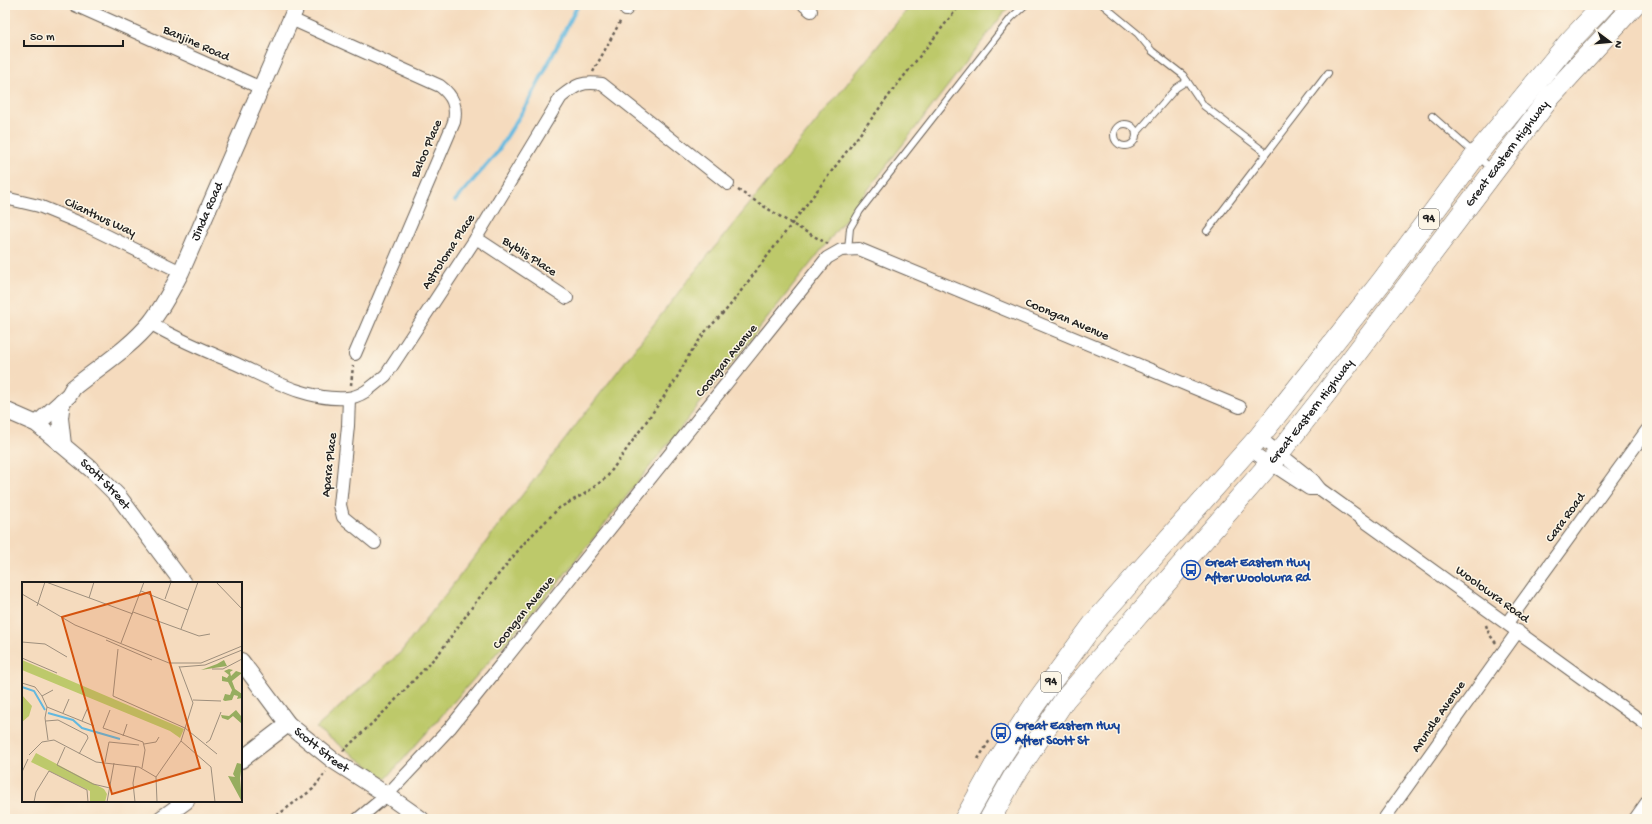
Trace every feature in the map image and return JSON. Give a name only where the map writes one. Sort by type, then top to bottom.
[{"type":"highway","name":"Great Eastern Highway","points":[[965,819],[990,774],[1035,704],[1095,622],[1254,443],[1382,281],[1476,155],[1570,41],[1604,5]]},
{"type":"highway","name":"Great Eastern Highway","points":[[990,819],[1020,767],[1065,699],[1274,458],[1379,325],[1550,97],[1634,5]]},
{"type":"street","name":"Banjine Road","points":[[75,5],[262,88]]},
{"type":"street","name":"Jinda Road","points":[[33,422],[62,401],[73,388],[128,345],[150,323],[165,301],[181,272],[294,12]]},
{"type":"street","name":"Baloo Place","points":[[294,12],[440,86],[449,92],[454,102],[456,112],[454,122],[355,354]]},
{"type":"street","points":[[588,82],[602,84],[728,184]]},
{"type":"street","name":"Astroloma Place","points":[[150,323],[170,335],[298,391],[323,397],[349,398],[369,390],[386,375],[476,238],[561,97],[575,86],[588,82]]},
{"type":"street","name":"Clianthus Way","points":[[5,198],[39,206],[85,226],[181,272]]},
{"type":"street","name":"Byblis Place","points":[[476,238],[567,298]]},
{"type":"street","name":"Coongan Avenue","points":[[358,819],[387,795],[450,728],[827,258],[844,250],[859,249],[1240,407]]},
{"type":"street","name":"Jinda Road","points":[[33,422],[65,388],[73,388]]},
{"type":"street","name":"Apara Place","points":[[349,398],[348,426],[340,505],[343,517],[375,542]]},
{"type":"street","points":[[62,401],[60,418],[63,445]]},
{"type":"street","name":"Scott Street","points":[[5,410],[33,422],[91,469],[119,497],[182,582]]},
{"type":"street","name":"Cara Road","points":[[1507,623],[1647,430]]},
{"type":"street","name":"Woolowra Road","points":[[1254,443],[1274,458],[1313,480],[1320,489],[1647,725]]},
{"type":"street","name":"Arundle Avenue","points":[[1384,819],[1518,631]]},
{"type":"street","name":"Scott Street","points":[[242,662],[288,724],[334,761],[422,819]]},
{"type":"street","points":[[242,759],[288,724]]},
{"type":"street","points":[[161,819],[185,802]]},
{"type":"street","points":[[1635,819],[1647,802]]},
{"type":"lane","points":[[844,250],[850,228],[860,211],[1011,18],[1025,5]]},
{"type":"lane","points":[[1103,5],[1138,34],[1152,50],[1179,72],[1204,106],[1266,153]]},
{"type":"lane","points":[[1206,231],[1328,73]]},
{"type":"lane","points":[[1136,134],[1176,88],[1187,81]]},
{"type":"lane","points":[[1432,116],[1494,170]]},
{"type":"path","points":[[272,819],[312,789],[349,744],[387,710],[440,652],[475,603],[526,541],[559,508],[586,493],[607,477],[675,381],[689,355],[706,332],[728,308],[897,85],[960,5]]},
{"type":"path","points":[[588,82],[628,8]]},
{"type":"path","points":[[728,184],[792,224],[844,250]]},
{"type":"path","points":[[349,398],[355,354]]},
{"type":"path","points":[[1484,620],[1489,634],[1503,651]]},
{"type":"green space","points":[[911,5],[1010,5],[834,234],[558,583],[386,779],[316,728],[401,652],[688,280]]},
{"type":"waterway","points":[[455,201],[496,154],[529,101],[578,5]]},
{"type":"place","name":"Great Eastern Hwy After Woolowra Rd","points":[[1191,570]]},
{"type":"place","name":"Great Eastern Hwy After Scott St","points":[[1001,733]]}]
